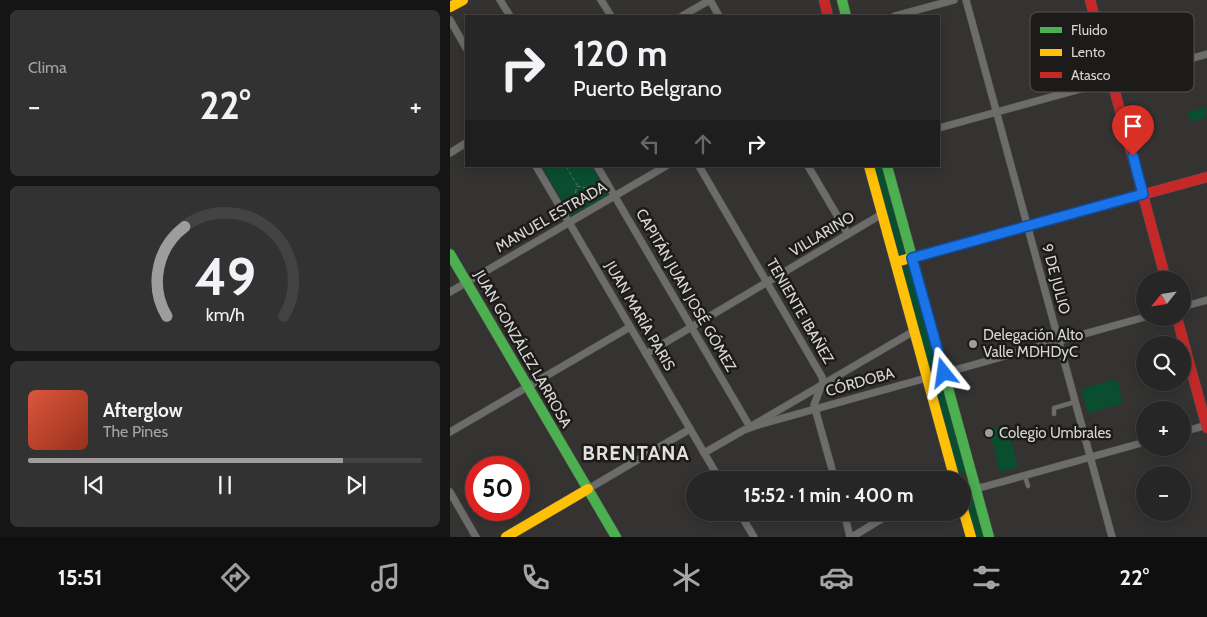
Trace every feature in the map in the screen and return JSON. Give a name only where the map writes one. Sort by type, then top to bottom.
[{"type":"street","points":[[450,7],[462,0]]},
{"type":"street","points":[[500,0],[509,15]]},
{"type":"street","points":[[602,0],[610,15]]},
{"type":"street","points":[[684,15],[710,0],[718,15]]},
{"type":"street","points":[[824,0],[828,15]]},
{"type":"street","points":[[842,0],[846,15]]},
{"type":"street","points":[[922,0],[924,8]]},
{"type":"street","points":[[899,15],[954,0]]},
{"type":"street","name":"9 DE JULIO","points":[[966,0],[1112,537]]},
{"type":"street","points":[[450,20],[465,46]]},
{"type":"street","points":[[1194,58],[1207,54]]},
{"type":"street","points":[[940,128],[1068,92]]},
{"type":"street","points":[[1115,92],[1164,271]]},
{"type":"street","points":[[450,152],[465,144]]},
{"type":"street","name":"JUAN MARÍA PARIS","points":[[537,167],[715,471]]},
{"type":"street","name":"CAPITÁN JUAN JOSÉ GÓMEZ","points":[[598,167],[750,427]]},
{"type":"street","name":"MANUEL ESTRADA","points":[[450,292],[664,167]]},
{"type":"street","name":"TENIENTE IBAÑEZ","points":[[700,167],[822,377],[822,385],[814,401],[815,408]]},
{"type":"street","points":[[809,167],[848,234]]},
{"type":"street","points":[[869,167],[953,471]]},
{"type":"street","points":[[887,167],[989,537]]},
{"type":"street","points":[[896,262],[1207,177]]},
{"type":"street","name":"VILLARINO","points":[[646,354],[882,214]]},
{"type":"street","name":"JUAN GONZÁLEZ LARROSA","points":[[450,254],[616,537]]},
{"type":"street","points":[[1191,304],[1207,300]]},
{"type":"street","name":"CÓRDOBA","points":[[704,453],[750,427],[1136,320]]},
{"type":"street","points":[[450,432],[630,326]]},
{"type":"street","points":[[1179,326],[1207,426],[1191,430]]},
{"type":"street","points":[[750,427],[914,331]]},
{"type":"street","points":[[815,408],[832,471]]},
{"type":"street","points":[[506,537],[690,429]]},
{"type":"street","points":[[971,487],[983,487],[1136,444]]},
{"type":"street","points":[[450,492],[476,537]]},
{"type":"street","points":[[744,521],[753,535],[744,537]]},
{"type":"street","points":[[847,521],[851,537],[878,521]]},
{"type":"street","points":[[966,521],[971,537]]},
{"type":"lane","points":[[1054,414],[1054,408],[1075,402]]},
{"type":"lane","points":[[1025,475],[1028,486]]},
{"type":"path","points":[[567,167],[577,186],[571,212],[604,192]]},
{"type":"path","points":[[577,186],[604,192]]},
{"type":"path","points":[[600,186],[604,192]]},
{"type":"green space","points":[[1207,107],[1205,110],[1207,117],[1191,122],[1188,112]]},
{"type":"green space","points":[[543,167],[593,167],[608,195],[571,216]]},
{"type":"green space","points":[[873,167],[884,167],[906,253],[898,255]]},
{"type":"green space","points":[[905,266],[910,267],[937,367],[934,369],[930,369],[902,269]]},
{"type":"green space","points":[[1117,379],[1123,403],[1088,413],[1081,389]]},
{"type":"green space","points":[[938,381],[942,382],[965,471],[957,471],[934,385]]},
{"type":"green space","points":[[1007,425],[1018,467],[1000,472],[989,429]]},
{"type":"green space","points":[[971,496],[974,498],[985,537],[974,537],[969,521],[971,521]]},
{"type":"traffic: fast","points":[[842,0],[846,15]]},
{"type":"traffic: fast","points":[[887,167],[989,537]]},
{"type":"traffic: fast","points":[[450,254],[616,537]]},
{"type":"traffic: slow","points":[[450,7],[463,0]]},
{"type":"traffic: slow","points":[[869,167],[953,471]]},
{"type":"traffic: slow","points":[[896,262],[1123,200]]},
{"type":"traffic: slow","points":[[506,537],[588,489]]},
{"type":"traffic: slow","points":[[966,521],[971,537]]},
{"type":"traffic: jam","points":[[824,0],[828,15]]},
{"type":"traffic: jam","points":[[1090,0],[1093,12]]},
{"type":"traffic: jam","points":[[1115,92],[1164,271]]},
{"type":"traffic: jam","points":[[1123,200],[1207,177]]},
{"type":"traffic: jam","points":[[1179,326],[1207,428]]},
{"type":"place","name":"Delegación Alto Valle MDHDyC","points":[[973,344]]},
{"type":"place","name":"Colegio Umbrales","points":[[989,433]]},
{"type":"district","name":"BRENTANA","points":[[636,453]]},
{"type":"route","points":[[944,373],[912,258],[1143,194],[1133,156]]}]
